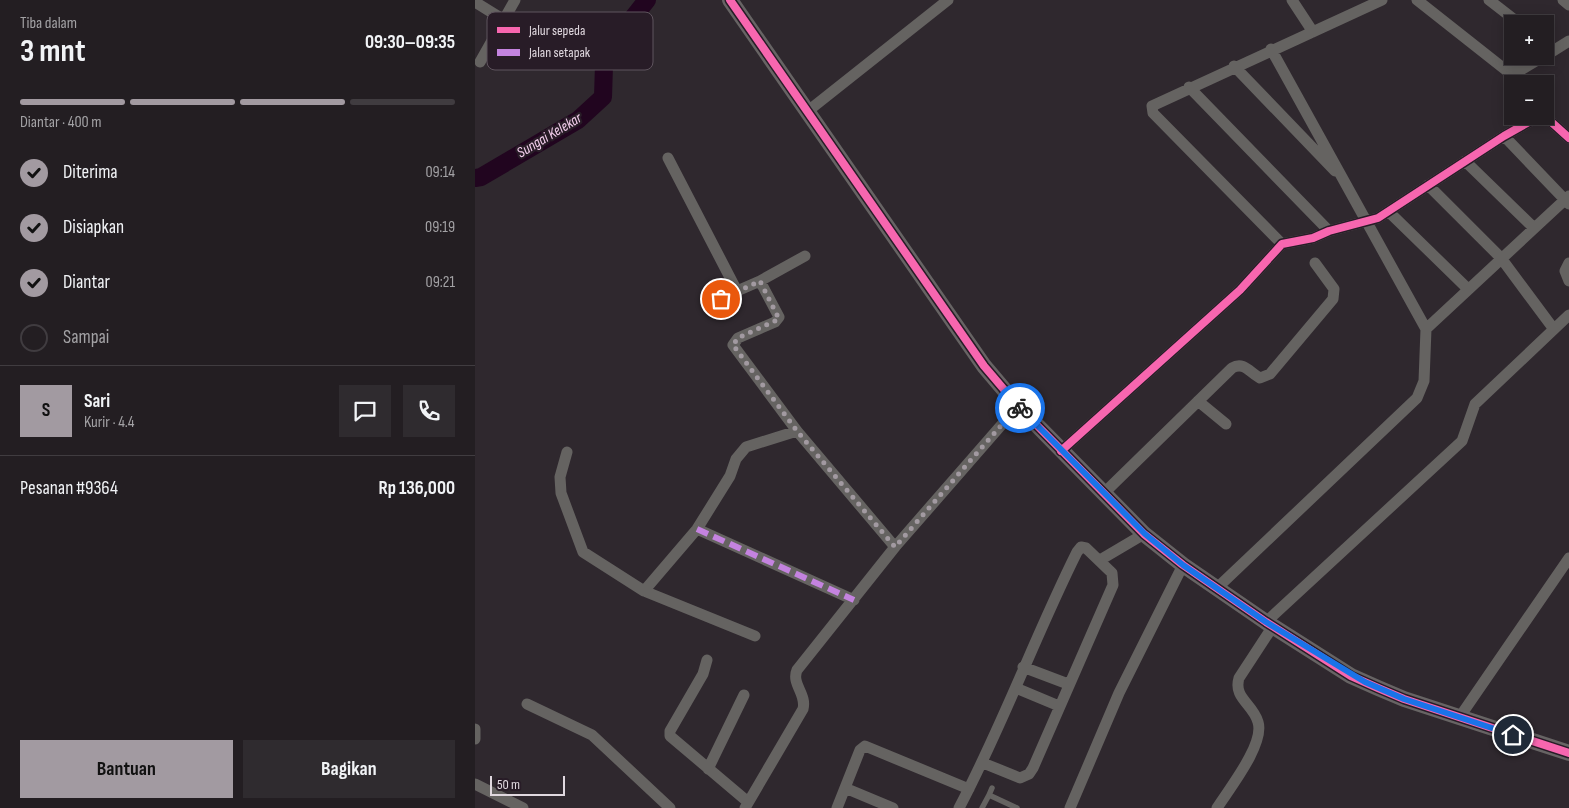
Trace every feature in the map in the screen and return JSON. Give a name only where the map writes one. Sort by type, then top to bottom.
[{"type":"street","points":[[508,12],[515,0]]},
{"type":"street","points":[[730,0],[984,366],[1018,406],[1061,451],[1145,534],[1183,565],[1269,624],[1351,676],[1404,699],[1569,753]]},
{"type":"street","points":[[808,111],[948,0]]},
{"type":"street","points":[[1293,0],[1313,32]]},
{"type":"street","points":[[1282,244],[1151,111],[1155,103],[1382,0]]},
{"type":"street","points":[[1417,0],[1507,71],[1519,71],[1529,65]]},
{"type":"street","points":[[1489,0],[1508,15]]},
{"type":"street","points":[[1563,0],[1569,5]]},
{"type":"street","points":[[475,2],[491,12]]},
{"type":"street","points":[[1554,50],[1569,41]]},
{"type":"street","points":[[1217,588],[1417,398],[1424,381],[1427,329],[1271,49]]},
{"type":"street","points":[[480,62],[487,50]]},
{"type":"street","points":[[1234,66],[1348,185]]},
{"type":"street","points":[[1189,87],[1329,231]]},
{"type":"street","points":[[1061,451],[1240,290],[1282,244],[1313,238],[1329,231],[1367,222],[1389,212],[1504,136],[1536,118],[1544,117],[1551,120],[1569,138]]},
{"type":"street","points":[[1427,329],[1501,258],[1568,200],[1504,136]]},
{"type":"street","points":[[668,158],[737,291]]},
{"type":"street","points":[[1465,161],[1534,228]]},
{"type":"street","points":[[1428,186],[1501,258],[1553,328]]},
{"type":"street","points":[[1389,212],[1468,289]]},
{"type":"street","points":[[721,299],[760,281],[805,256]]},
{"type":"street","points":[[1103,494],[1234,366],[1243,366],[1260,378],[1270,374],[1333,299],[1334,289],[1315,263]]},
{"type":"street","points":[[1569,263],[1565,271],[1569,281]]},
{"type":"street","points":[[760,281],[779,319],[738,338],[733,345],[797,431],[895,547]]},
{"type":"street","points":[[1217,808],[1245,764],[1258,736],[1258,721],[1240,695],[1237,685],[1269,624],[1462,440],[1475,404],[1553,328],[1569,315]]},
{"type":"street","points":[[1198,401],[1225,424]]},
{"type":"street","points":[[707,660],[703,674],[670,731],[674,741],[708,769],[746,805],[803,709],[804,702],[795,680],[796,672],[895,547],[1018,406]]},
{"type":"street","points":[[644,591],[697,529],[730,476],[740,452],[746,447],[797,431]]},
{"type":"street","points":[[567,452],[560,477],[561,493],[580,549],[644,591],[755,636]]},
{"type":"street","points":[[697,529],[854,600]]},
{"type":"street","points":[[1100,560],[1145,534]]},
{"type":"street","points":[[959,808],[983,762],[1023,667],[1077,552],[1081,548],[1085,548],[1100,560],[1114,576],[1113,585],[1029,774],[1017,777],[983,762]]},
{"type":"street","points":[[1459,718],[1569,558]]},
{"type":"street","points":[[1070,808],[1119,692],[1183,565]]},
{"type":"street","points":[[1023,667],[1068,684]]},
{"type":"street","points":[[1015,688],[1059,706]]},
{"type":"street","points":[[708,769],[743,695]]},
{"type":"street","points":[[527,704],[591,735],[670,808]]},
{"type":"street","points":[[475,729],[475,739]]},
{"type":"street","points":[[837,808],[859,750],[865,746],[969,789]]},
{"type":"street","points":[[475,784],[523,808]]},
{"type":"street","points":[[845,788],[893,808]]},
{"type":"lane","points":[[982,808],[992,788]]},
{"type":"lane","points":[[989,795],[1017,808]]},
{"type":"waterway","name":"Sungai Kelekar","points":[[637,12],[647,0]]},
{"type":"waterway","name":"Sungai Kelekar","points":[[475,178],[481,177],[578,120],[603,97],[604,70]]},
{"type":"marked path","points":[[697,529],[854,600]]},
{"type":"cycle path","points":[[730,0],[984,366],[1018,406],[1144,534],[1183,565],[1266,622],[1351,676],[1404,699],[1569,753]]},
{"type":"cycle path","points":[[1061,451],[1240,290],[1282,244],[1313,238],[1329,231],[1378,218],[1504,136],[1536,118],[1548,119],[1569,138]]},
{"type":"way so far","points":[[721,299],[760,281],[779,319],[738,338],[734,341],[733,345],[797,431],[895,547],[1018,406],[1020,408]]},
{"type":"route","points":[[1020,408],[1103,494],[1145,534],[1183,565],[1266,622],[1351,676],[1404,699],[1513,735]]}]
